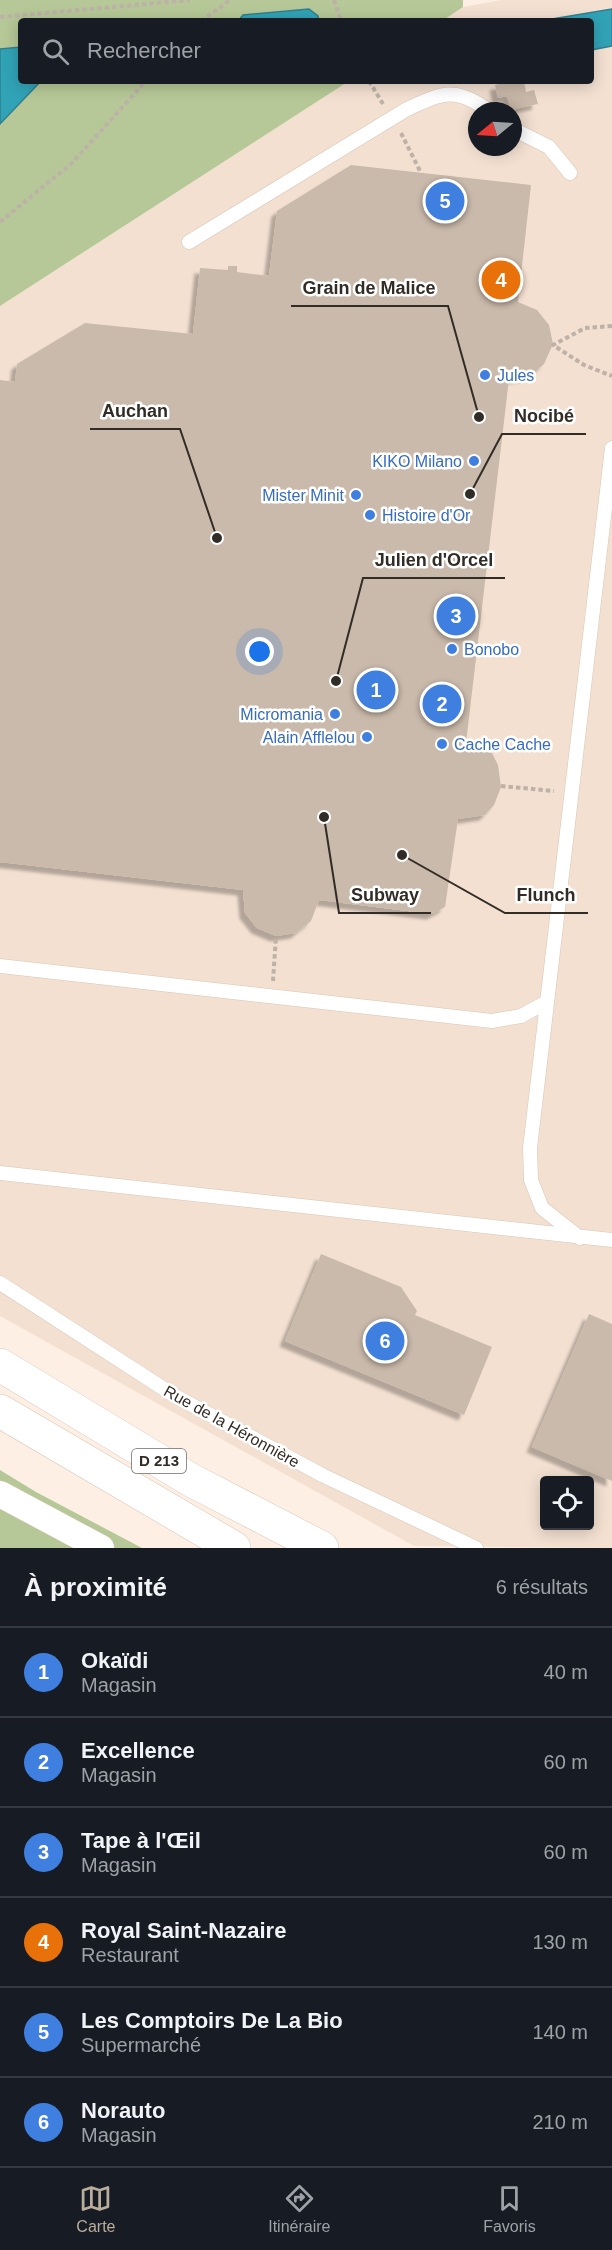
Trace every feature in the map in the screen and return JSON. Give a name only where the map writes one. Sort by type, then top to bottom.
[{"type":"highway","name":"D 213","points":[[0,1365],[181,1474],[322,1548]]},
{"type":"highway","name":"D 213","points":[[6,1417],[234,1548]]},
{"type":"street","points":[[0,1494],[101,1548]]},
{"type":"lane","points":[[189,242],[407,109],[432,98],[458,93],[474,102]]},
{"type":"lane","points":[[522,134],[549,147],[570,173]]},
{"type":"lane","points":[[580,1238],[542,1208],[531,1180],[530,1148],[545,1004],[612,448]]},
{"type":"lane","points":[[0,966],[492,1021],[521,1016],[545,1004]]},
{"type":"lane","points":[[0,1173],[612,1240]]},
{"type":"lane","name":"Rue de la Héronnière","points":[[0,1283],[175,1396],[324,1476],[476,1548]]},
{"type":"path","points":[[0,16],[190,0]]},
{"type":"path","points":[[205,18],[230,0]]},
{"type":"path","points":[[334,0],[340,18]]},
{"type":"path","points":[[0,222],[72,163],[143,84]]},
{"type":"path","points":[[612,326],[585,328],[553,345],[584,365],[612,376]]},
{"type":"path","points":[[501,786],[571,792]]},
{"type":"path","points":[[273,997],[276,936]]},
{"type":"shaded area","points":[[501,0],[612,0],[612,1548],[414,1546],[0,1316],[0,306],[344,84],[594,84],[594,18],[446,18],[463,7]]},
{"type":"green space","points":[[0,0],[463,0],[463,7],[446,18],[18,18],[18,84],[344,84],[0,306]]},
{"type":"green space","points":[[0,1470],[36,1492],[142,1548],[0,1548]]},
{"type":"water","points":[[309,9],[318,18],[240,18],[243,15]]},
{"type":"water","points":[[612,9],[612,46],[594,49],[594,18],[558,18]]},
{"type":"water","points":[[18,47],[18,84],[38,84],[0,124],[0,49]]},
{"type":"building","points":[[525,84],[526,92],[534,90],[538,104],[522,108],[522,102],[509,102],[507,96],[498,98],[495,85]]},
{"type":"building","points":[[351,165],[531,185],[518,302],[537,310],[549,325],[553,344],[544,364],[530,376],[509,379],[466,743],[492,753],[498,765],[501,787],[494,805],[485,815],[458,819],[445,907],[432,914],[319,900],[311,921],[296,933],[276,936],[257,928],[245,913],[243,890],[0,862],[0,380],[15,382],[17,364],[85,323],[193,334],[200,268],[228,270],[228,266],[237,266],[237,272],[269,276],[277,211]]},
{"type":"building","points":[[321,1254],[401,1287],[417,1311],[415,1315],[492,1347],[464,1415],[285,1341]]},
{"type":"building","points":[[589,1314],[612,1324],[612,1481],[532,1447]]},
{"type":"place","name":"Les Comptoirs De La Bio","points":[[445,201]]},
{"type":"place","name":"Royal Saint-Nazaire","points":[[501,280]]},
{"type":"place","name":"Jules","points":[[485,375]]},
{"type":"place","name":"Grain de Malice","points":[[479,417]]},
{"type":"place","name":"KIKO Milano","points":[[474,461]]},
{"type":"place","name":"Nocibé","points":[[470,494]]},
{"type":"place","name":"Mister Minit","points":[[356,495]]},
{"type":"place","name":"Histoire d'Or","points":[[370,515]]},
{"type":"place","name":"Auchan","points":[[217,538]]},
{"type":"place","name":"Tape à l'Œil","points":[[456,616]]},
{"type":"place","name":"Bonobo","points":[[452,649]]},
{"type":"place","name":"Julien d'Orcel","points":[[336,681]]},
{"type":"place","name":"Okaïdi","points":[[376,690]]},
{"type":"place","name":"Excellence","points":[[442,704]]},
{"type":"place","name":"Micromania","points":[[335,714]]},
{"type":"place","name":"Alain Afflelou","points":[[367,737]]},
{"type":"place","name":"Cache Cache","points":[[442,744]]},
{"type":"place","name":"Subway","points":[[324,817]]},
{"type":"place","name":"Flunch","points":[[402,855]]},
{"type":"place","name":"Norauto","points":[[385,1341]]}]
